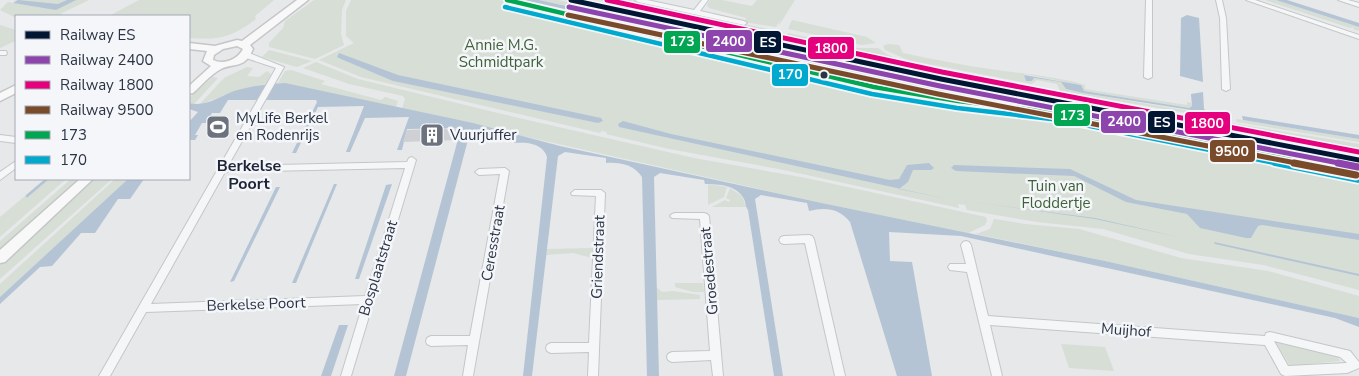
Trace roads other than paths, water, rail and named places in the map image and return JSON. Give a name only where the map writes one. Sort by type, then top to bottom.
[{"type":"main road","points":[[190,47],[213,58],[241,51],[295,0]]},
{"type":"main road","points":[[190,81],[213,58],[241,51],[303,0]]},
{"type":"main road","points":[[190,90],[213,58]]},
{"type":"main road","points":[[0,98],[15,89]]},
{"type":"main road","points":[[0,258],[85,180]]},
{"type":"street","points":[[638,0],[744,23]]},
{"type":"street","points":[[695,12],[705,0]]},
{"type":"street","points":[[1148,77],[1149,0]]},
{"type":"street","points":[[1218,0],[1223,18],[1226,89]]},
{"type":"street","points":[[1249,0],[1359,37]]},
{"type":"street","points":[[1342,0],[1359,5]]},
{"type":"street","points":[[104,376],[280,67],[241,51]]},
{"type":"street","points":[[0,138],[15,140]]},
{"type":"street","name":"Bosplaatstraat","points":[[222,169],[412,162],[346,376]]},
{"type":"street","points":[[0,177],[15,165]]},
{"type":"street","name":"Ceresstraat","points":[[468,376],[505,171],[479,172]]},
{"type":"street","name":"Griendstraat","points":[[575,193],[601,193],[593,376]]},
{"type":"street","name":"Groedestraat","points":[[675,216],[704,216],[718,376]]},
{"type":"street","points":[[784,240],[809,239],[840,376]]},
{"type":"street","points":[[966,245],[997,376]]},
{"type":"street","points":[[953,267],[970,268]]},
{"type":"street","name":"Berkelse Poort","points":[[143,308],[368,300]]},
{"type":"street","name":"Muijhof","points":[[983,320],[1268,341]]},
{"type":"street","name":"Muijhof","points":[[1273,336],[1340,352],[1346,354],[1355,365],[1347,368],[1287,373],[1268,341],[1268,338],[1273,336]]},
{"type":"street","points":[[432,341],[475,340]]},
{"type":"street","points":[[551,348],[594,347]]},
{"type":"street","points":[[672,357],[716,355]]},
{"type":"water","points":[[18,0],[58,4],[67,0],[76,0],[56,10],[13,3]]},
{"type":"water","points":[[524,0],[539,0],[948,90],[941,92]]},
{"type":"water","points":[[1276,0],[1287,0],[1359,23],[1359,27]]},
{"type":"water","points":[[1187,15],[1199,18],[1203,82],[1180,76],[1181,18]]},
{"type":"water","points":[[339,53],[398,75],[601,118],[603,121],[598,123],[393,81],[337,57]]},
{"type":"water","points":[[1024,75],[1081,85],[1084,91],[1189,108],[1192,106],[1191,94],[1203,92],[1204,109],[1210,113],[1083,93],[1066,89],[1061,82],[1034,78],[1032,81],[1026,81]]},
{"type":"water","points":[[285,83],[473,123],[560,146],[817,202],[1105,261],[1359,318],[1359,327],[1335,318],[961,236],[889,232],[890,261],[912,262],[932,376],[897,376],[850,222],[836,211],[821,209],[809,211],[807,203],[761,195],[755,199],[783,376],[774,376],[748,210],[744,199],[741,194],[727,186],[705,184],[704,180],[660,173],[654,177],[659,376],[647,376],[642,177],[627,165],[606,163],[606,158],[565,152],[558,156],[532,376],[523,376],[547,157],[542,149],[534,144],[514,143],[514,138],[493,134],[491,137],[470,132],[406,376],[394,376],[461,128],[407,129],[402,150],[397,150],[409,117],[365,118],[350,152],[346,152],[364,106],[318,107],[296,153],[292,153],[317,102],[316,100],[228,100],[220,113],[212,113],[206,123],[202,123],[195,135],[198,135],[195,140],[190,140],[190,121],[198,112],[190,109],[190,103],[207,103],[240,89]]},
{"type":"water","points":[[1242,116],[1359,135],[1359,139],[1243,120]]},
{"type":"water","points":[[623,121],[671,134],[890,180],[899,179],[907,165],[929,163],[934,168],[931,170],[913,170],[908,182],[900,189],[619,127],[618,124]]},
{"type":"water","points":[[954,165],[1070,169],[1136,200],[1359,234],[1359,240],[1262,225],[1258,226],[1251,238],[1246,238],[1200,228],[1187,214],[1126,202],[1074,176],[956,171],[951,168]]},
{"type":"water","points":[[127,180],[143,180],[130,199],[118,199],[95,233],[81,233],[52,266],[40,267],[0,304],[0,297]]},
{"type":"water","points":[[334,184],[337,184],[296,283],[292,283]]},
{"type":"water","points":[[392,184],[359,279],[355,279],[386,185]]},
{"type":"water","points":[[276,187],[280,187],[234,281],[230,282]]},
{"type":"water","points":[[973,202],[1095,218],[1183,238],[1095,219]]},
{"type":"water","points":[[1214,242],[1359,274],[1359,276],[1215,244]]},
{"type":"water","points":[[339,325],[348,325],[331,376],[321,376]]},
{"type":"waterway","points":[[27,196],[46,180]]},
{"type":"rail line","name":"ES","points":[[571,0],[941,79],[1359,160]]},
{"type":"rail line","name":"1800","points":[[607,0],[942,72],[1359,152]]},
{"type":"rail line","name":"2400","points":[[569,7],[940,86],[1358,167]]},
{"type":"rail line","name":"9500","points":[[568,15],[938,94],[1356,175]]},
{"type":"place","name":"MyLife Berkel en Rodenrijs","points":[[218,127]]},
{"type":"place","name":"Vuurjuffer","points":[[432,135]]},
{"type":"district","name":"Berkelse Poort","points":[[249,175]]},
{"type":"park label","name":"Annie M.G. Schmidtpark","points":[[501,54]]},
{"type":"park label","name":"Tuin van Floddertje","points":[[1056,194]]}]
